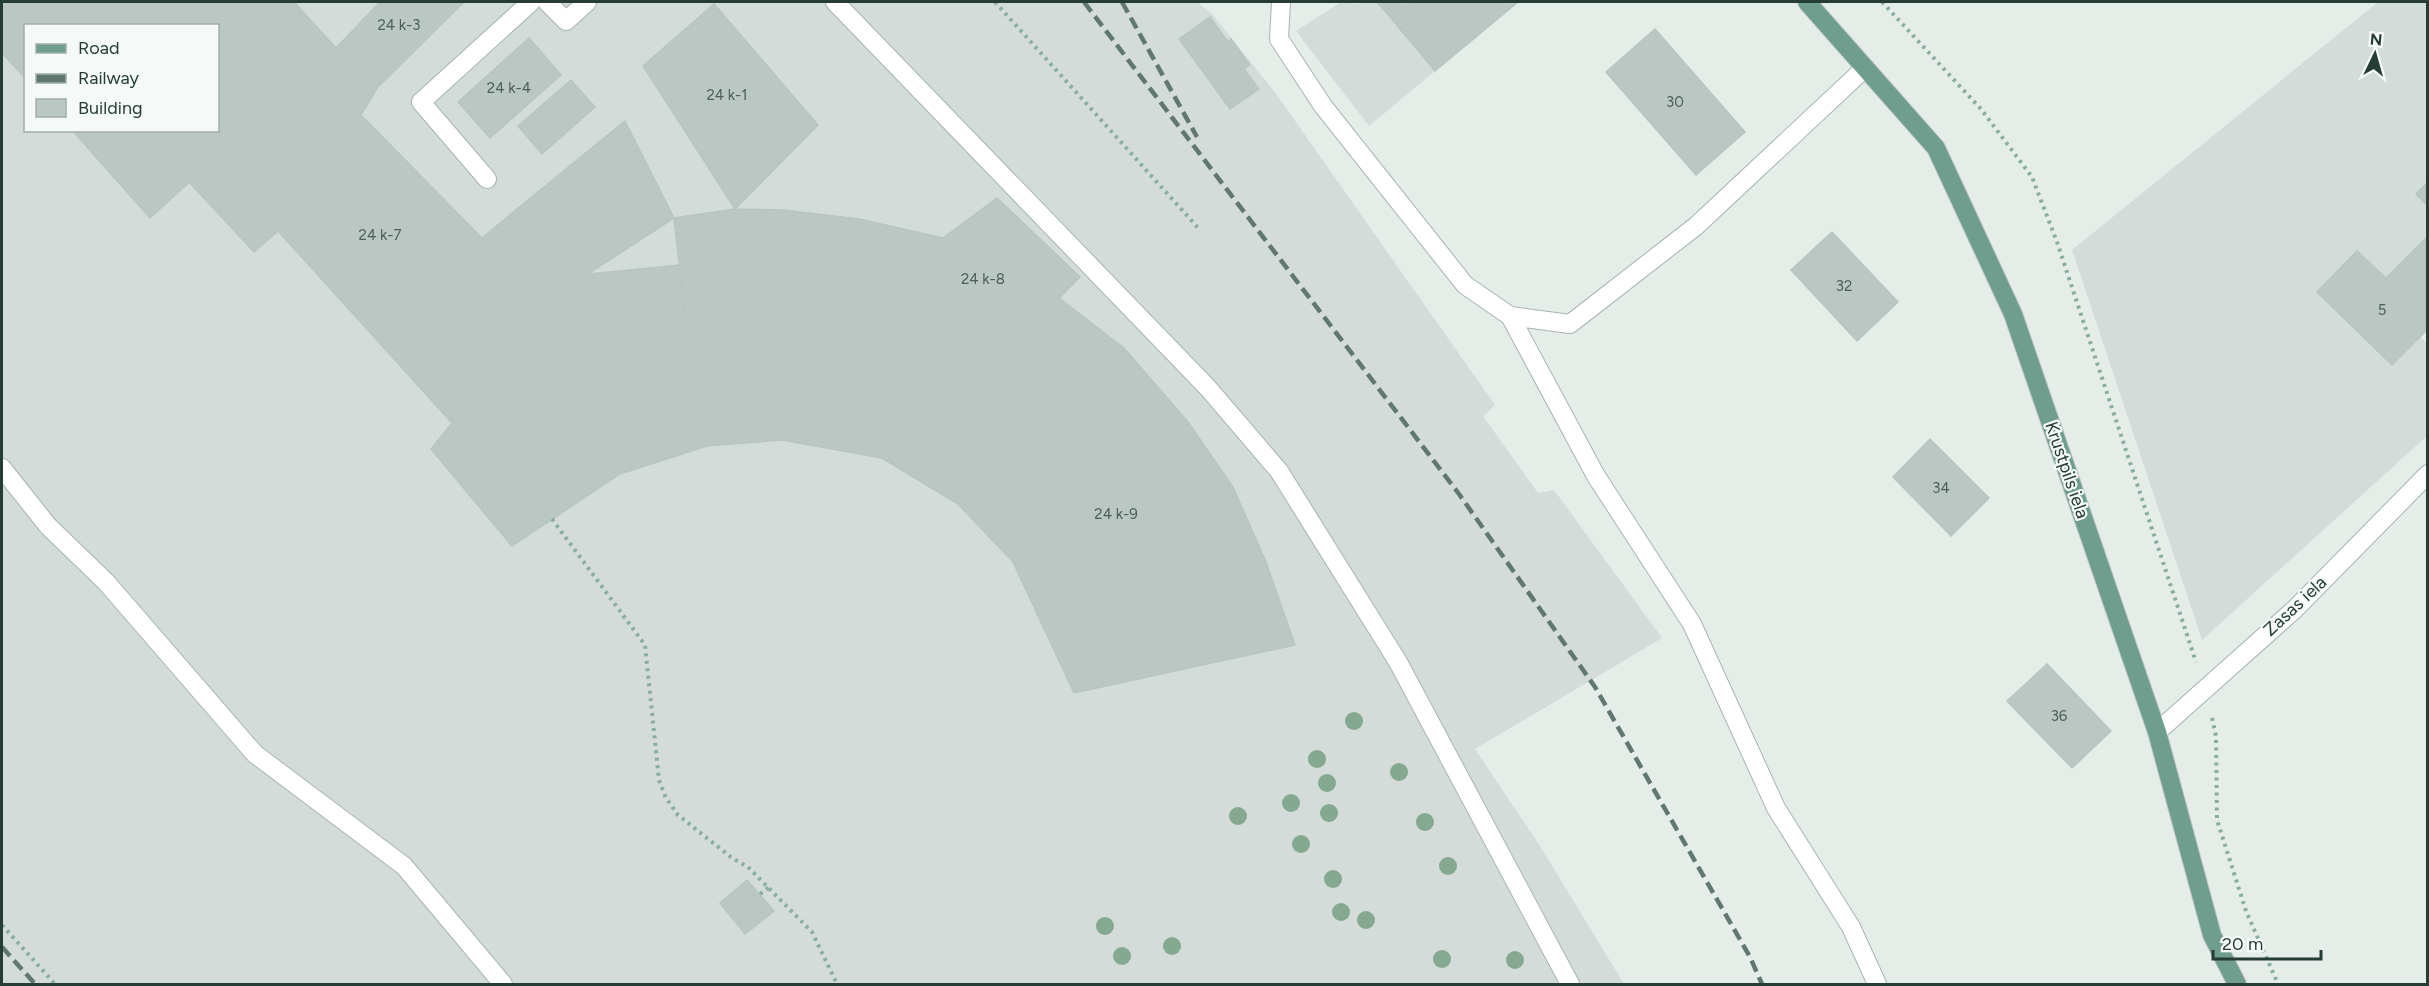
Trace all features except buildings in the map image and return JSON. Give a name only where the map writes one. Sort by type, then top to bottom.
[{"type":"main road","name":"Krustpils iela","points":[[1807,2],[1936,148],[2013,314],[2157,732],[2212,935],[2237,984]]},
{"type":"street","points":[[487,179],[421,102],[531,2]]},
{"type":"street","points":[[547,2],[566,21],[587,2]]},
{"type":"street","points":[[835,2],[1208,388],[1279,471],[1398,662],[1570,984]]},
{"type":"street","points":[[1281,2],[1279,39],[1323,106],[1465,285],[1510,315],[1570,324],[1696,226],[1865,68]]},
{"type":"street","points":[[1510,315],[1596,476],[1692,624],[1776,808],[1851,927],[1877,984]]},
{"type":"street","points":[[2,468],[48,526],[106,582],[255,754],[404,866],[503,984]]},
{"type":"street","name":"Zasas iela","points":[[2157,732],[2295,609],[2427,474]]},
{"type":"path","points":[[994,2],[1200,230]]},
{"type":"path","points":[[1882,2],[1981,109],[2032,177],[2058,242],[2205,687],[2216,736],[2217,820],[2246,911],[2278,984]]},
{"type":"path","points":[[552,519],[645,645],[659,780],[666,798],[678,814],[732,858],[748,867],[812,932],[837,984]]},
{"type":"path","points":[[760,894],[769,887]]},
{"type":"path","points":[[2,925],[55,984]]},
{"type":"shaded area","points":[[2,2],[1197,2],[1212,14],[1274,91],[1495,405],[1483,416],[1538,493],[1554,490],[1662,638],[1475,749],[1540,846],[1624,984],[2,984]]},
{"type":"shaded area","points":[[1341,2],[1357,4],[1377,2],[1435,71],[1369,126],[1296,31]]},
{"type":"shaded area","points":[[2378,2],[2427,2],[2428,328],[2420,336],[2427,344],[2427,436],[2202,640],[2072,250]]},
{"type":"railway","points":[[1084,2],[1459,494],[1595,687],[1750,957],[1762,984]]},
{"type":"railway","points":[[1122,2],[1197,137]]},
{"type":"railway","points":[[2,947],[35,984]]}]
